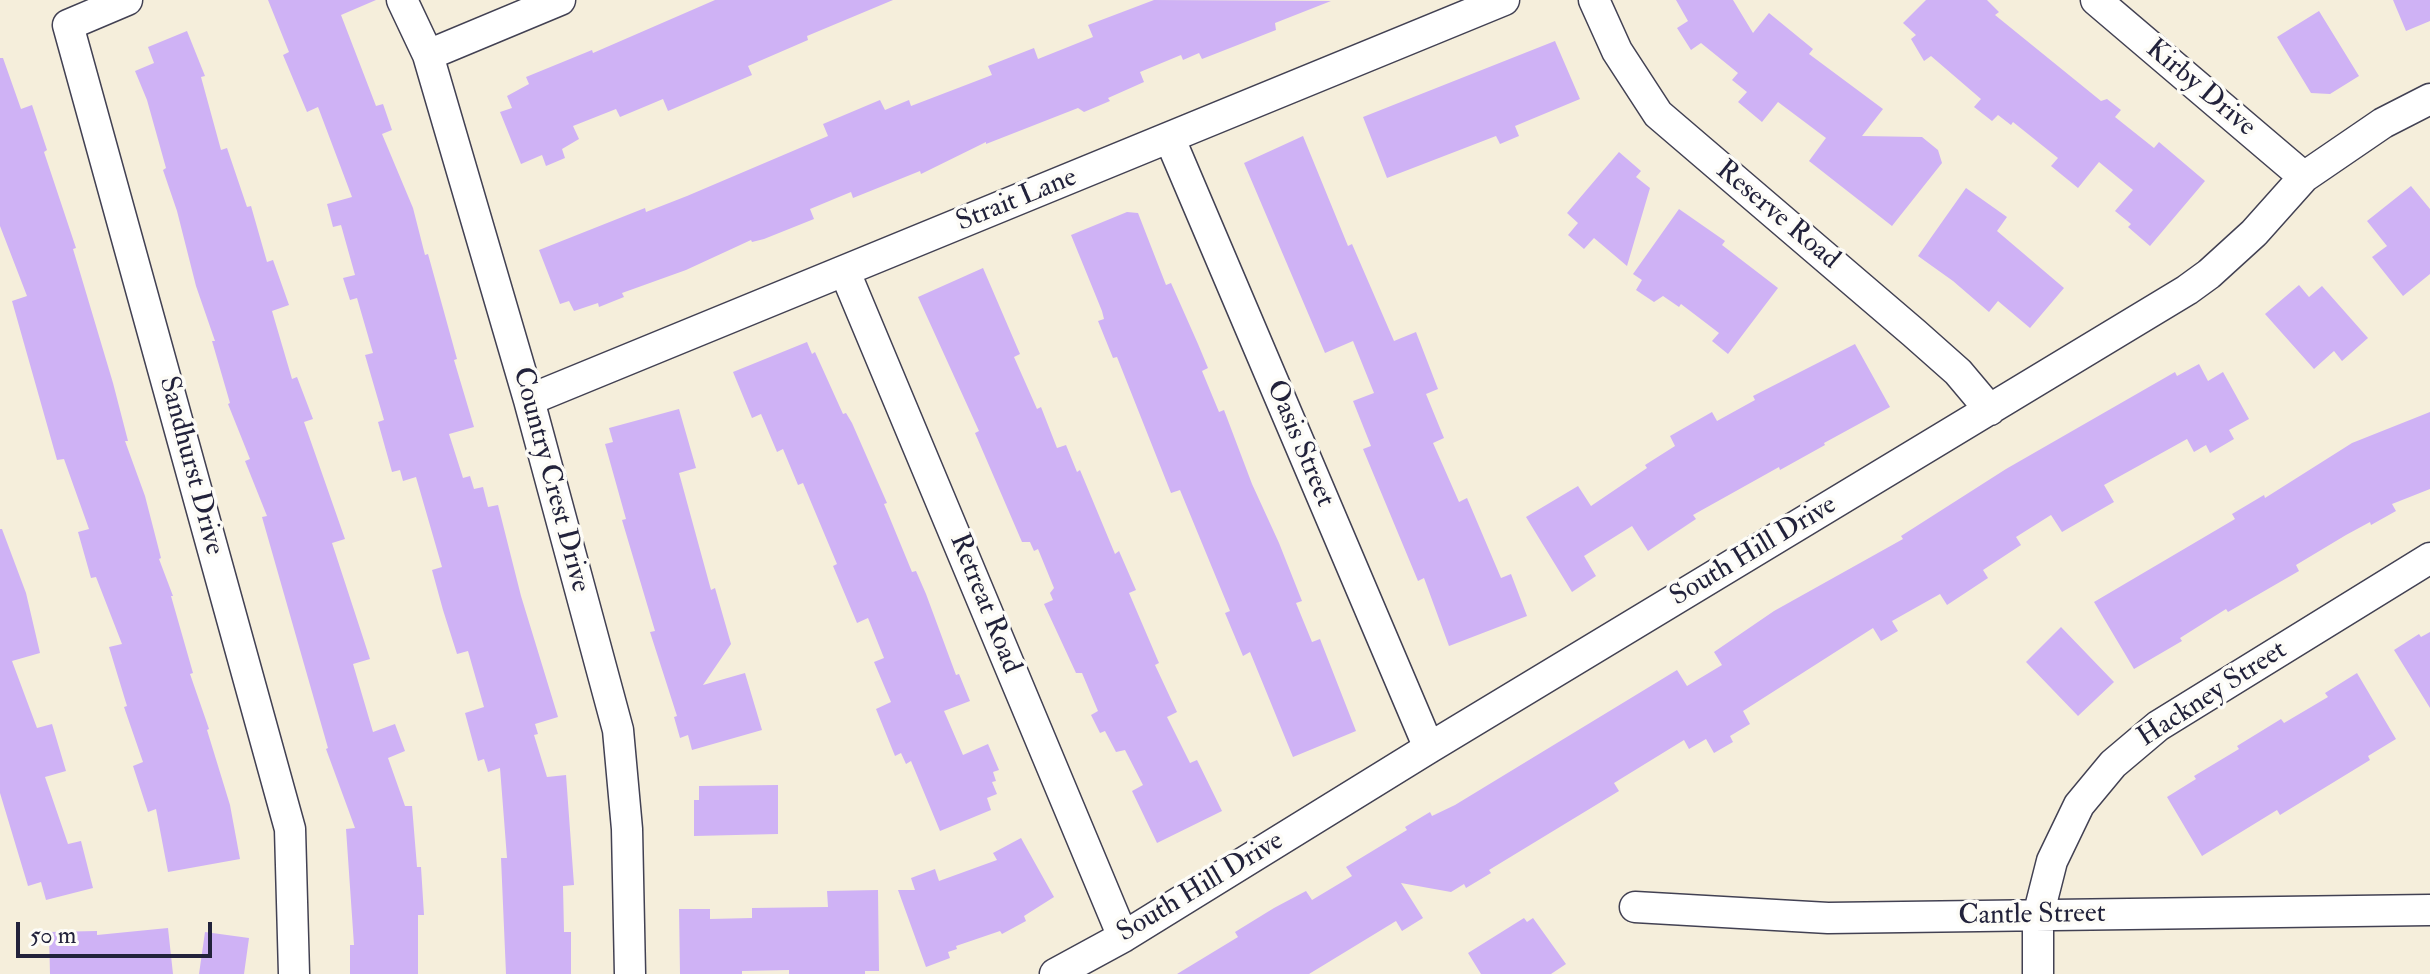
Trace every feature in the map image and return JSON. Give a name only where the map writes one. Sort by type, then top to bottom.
[{"type":"street","name":"Sandhurst Drive","points":[[127,0],[68,25],[290,829],[294,974]]},
{"type":"street","name":"Country Crest Drive","points":[[402,0],[428,55],[529,400],[618,730],[627,829],[630,974]]},
{"type":"street","points":[[428,55],[560,0]]},
{"type":"street","name":"Strait Lane","points":[[529,400],[1504,0]]},
{"type":"street","name":"Reserve Road","points":[[1594,0],[1617,51],[1658,114],[1958,372],[1990,410]]},
{"type":"street","name":"Kirby Drive","points":[[2096,0],[2304,177]]},
{"type":"street","name":"South Hill Drive","points":[[1055,974],[1123,937],[1429,748],[2187,290],[2254,233],[2304,177],[2383,123],[2430,99]]},
{"type":"street","name":"Oasis Street","points":[[1170,139],[1429,748]]},
{"type":"street","name":"Retreat Road","points":[[845,272],[1123,937]]},
{"type":"street","name":"Hackney Street","points":[[2038,974],[2038,916],[2052,861],[2079,805],[2113,764],[2158,726],[2430,558]]},
{"type":"street","name":"Cantle Street","points":[[1635,907],[1828,918],[2430,910]]},
{"type":"building","points":[[268,0],[376,0],[341,15],[376,106],[383,104],[392,130],[382,134],[413,208],[457,359],[454,360],[474,427],[449,434],[463,478],[470,476],[474,489],[483,487],[488,507],[498,505],[521,596],[558,717],[535,724],[538,734],[534,735],[547,777],[566,775],[574,885],[563,886],[564,932],[571,932],[571,974],[506,974],[501,858],[507,858],[500,768],[488,772],[484,759],[478,761],[465,713],[484,707],[468,651],[457,654],[443,610],[432,570],[442,567],[416,477],[403,481],[400,470],[392,472],[378,422],[384,420],[365,355],[373,353],[357,298],[350,300],[343,278],[355,275],[341,225],[333,227],[327,204],[352,197],[318,107],[307,112],[283,55],[289,52]]},
{"type":"building","points":[[715,0],[893,0],[807,36],[808,40],[748,66],[752,75],[668,111],[663,99],[620,117],[616,109],[573,126],[579,139],[562,149],[565,158],[546,166],[542,155],[521,164],[500,112],[512,108],[507,96],[529,84],[526,77],[592,50],[593,53]]},
{"type":"building","points":[[1154,0],[1331,1],[1275,23],[1276,30],[1202,59],[1199,53],[1183,60],[1181,55],[1140,72],[1144,82],[1084,112],[1078,108],[986,142],[921,174],[920,171],[853,198],[851,192],[810,209],[814,219],[764,239],[751,240],[686,270],[622,293],[624,297],[599,307],[598,303],[574,311],[569,301],[560,304],[539,250],[645,208],[646,212],[687,196],[828,136],[823,124],[880,100],[885,110],[909,100],[911,106],[992,75],[988,66],[1034,48],[1038,59],[1093,37],[1088,25]]},
{"type":"building","points":[[1676,0],[1733,0],[1753,33],[1769,13],[1813,49],[1809,54],[1883,109],[1862,136],[1922,137],[1938,150],[1942,163],[1892,226],[1809,161],[1826,138],[1778,102],[1762,122],[1738,102],[1747,92],[1732,80],[1738,73],[1701,43],[1691,50],[1677,28],[1688,21]]},
{"type":"building","points":[[1926,0],[1987,0],[1999,12],[1995,15],[2101,101],[2107,99],[2121,110],[2115,117],[2154,148],[2159,142],[2205,181],[2150,246],[2115,211],[2133,190],[2099,162],[2078,188],[2051,166],[2058,158],[2013,122],[2011,125],[1998,115],[1992,121],[1974,107],[1981,99],[1931,56],[1924,61],[1911,39],[1916,35],[1903,23]]},
{"type":"building","points":[[2393,0],[2430,0],[2430,21],[2406,31]]},
{"type":"building","points":[[2319,11],[2359,76],[2330,94],[2311,93],[2277,37]]},
{"type":"building","points":[[187,31],[205,76],[201,77],[221,150],[227,148],[247,207],[251,206],[267,262],[273,260],[289,305],[272,311],[292,379],[297,377],[313,419],[304,422],[345,539],[332,543],[370,659],[353,664],[373,732],[395,724],[405,751],[388,758],[405,806],[412,806],[417,867],[421,867],[424,915],[418,915],[418,974],[350,974],[350,945],[354,945],[346,829],[355,828],[326,749],[262,517],[267,516],[245,461],[250,459],[228,404],[212,341],[215,341],[163,170],[166,168],[147,100],[135,71],[154,63],[148,47]]},
{"type":"building","points":[[1555,41],[1580,99],[1515,126],[1519,136],[1500,144],[1496,136],[1387,178],[1363,117]]},
{"type":"building","points":[[0,58],[3,58],[21,109],[32,105],[47,150],[44,152],[76,248],[73,249],[113,383],[128,441],[125,441],[145,496],[159,559],[173,596],[193,673],[190,674],[230,805],[240,859],[168,872],[156,809],[148,812],[133,766],[143,762],[124,707],[127,706],[109,647],[122,644],[96,577],[91,578],[78,532],[89,529],[64,459],[57,460],[12,301],[27,296],[0,226]]},
{"type":"building","points":[[1303,136],[1348,246],[1352,244],[1394,341],[1416,332],[1438,389],[1426,394],[1444,438],[1433,443],[1459,502],[1467,498],[1501,578],[1511,574],[1527,616],[1449,646],[1424,578],[1418,581],[1363,449],[1371,446],[1353,401],[1374,393],[1353,341],[1325,353],[1244,163]]},
{"type":"building","points":[[1619,152],[1641,171],[1636,177],[1650,188],[1627,266],[1594,238],[1584,249],[1568,235],[1578,223],[1567,213]]},
{"type":"building","points":[[2411,186],[2430,209],[2430,274],[2403,296],[2372,257],[2387,246],[2367,221]]},
{"type":"building","points":[[1966,188],[2007,217],[1997,231],[2064,288],[2030,328],[1998,301],[1989,312],[1918,256]]},
{"type":"building","points":[[1679,209],[1725,241],[1722,245],[1778,288],[1728,354],[1712,341],[1719,333],[1681,304],[1679,307],[1663,296],[1654,302],[1636,290],[1642,280],[1633,274]]},
{"type":"building","points":[[1127,212],[1138,213],[1166,285],[1171,283],[1198,344],[1208,368],[1202,371],[1219,412],[1224,410],[1302,601],[1296,603],[1312,642],[1320,639],[1356,731],[1293,757],[1250,652],[1243,656],[1225,613],[1230,611],[1180,490],[1171,493],[1117,357],[1113,358],[1098,321],[1104,319],[1102,311],[1071,235]]},
{"type":"building","points":[[983,268],[1020,354],[1014,357],[1037,409],[1041,407],[1057,448],[1066,445],[1077,472],[1080,470],[1115,554],[1119,551],[1136,590],[1129,593],[1159,663],[1155,665],[1177,712],[1167,717],[1190,763],[1197,760],[1222,811],[1157,843],[1132,791],[1143,785],[1125,750],[1116,752],[1105,731],[1100,733],[1091,715],[1098,711],[1082,673],[1076,673],[1044,604],[1053,600],[1050,593],[1054,588],[1038,549],[1034,551],[1030,542],[1022,542],[975,433],[979,431],[918,297]]},
{"type":"building","points":[[2299,285],[2309,297],[2322,286],[2368,338],[2342,361],[2334,351],[2314,369],[2265,314]]},
{"type":"building","points":[[807,342],[812,354],[815,352],[843,414],[846,413],[852,423],[887,503],[884,504],[912,572],[916,571],[956,675],[959,674],[970,701],[944,711],[963,755],[988,744],[999,770],[993,772],[996,781],[992,782],[997,794],[987,798],[991,810],[940,831],[911,761],[906,764],[901,753],[895,756],[876,709],[891,702],[874,662],[884,658],[868,618],[857,623],[833,566],[837,564],[803,483],[798,485],[783,449],[777,452],[761,414],[752,418],[733,372]]},
{"type":"building","points":[[1855,344],[1890,407],[1693,515],[1696,519],[1648,551],[1632,526],[1584,556],[1596,576],[1572,592],[1526,517],[1578,486],[1591,506],[1675,446],[1670,436],[1712,412],[1717,421],[1755,400],[1753,396]]},
{"type":"building","points":[[2199,364],[2208,381],[2223,372],[2249,419],[2229,430],[2234,439],[2210,453],[2206,445],[2194,452],[2187,439],[2104,485],[2114,502],[2062,532],[2051,515],[2016,537],[2021,545],[1983,570],[1988,578],[1947,605],[1940,594],[1892,621],[1898,631],[1881,641],[1873,628],[1743,711],[1750,724],[1730,736],[1733,742],[1714,753],[1706,739],[1689,749],[1684,740],[1614,783],[1619,791],[1489,870],[1491,873],[1466,888],[1464,884],[1451,892],[1401,883],[1423,918],[1402,931],[1396,921],[1309,974],[1177,974],[1238,937],[1235,932],[1274,908],[1306,891],[1312,900],[1352,876],[1346,867],[1407,830],[1405,827],[1430,812],[1432,816],[1455,805],[1677,670],[1687,686],[1722,665],[1714,652],[1774,611],[1903,539],[1901,536],[2006,469],[2175,372],[2177,376]]},
{"type":"building","points":[[679,409],[696,468],[679,473],[711,590],[715,588],[731,644],[703,685],[745,673],[762,730],[692,750],[688,735],[680,738],[674,717],[677,716],[650,632],[655,631],[622,520],[626,519],[605,444],[613,442],[609,428]]},
{"type":"building","points":[[2430,412],[2430,489],[2392,504],[2396,511],[2371,525],[2370,522],[2296,565],[2299,571],[2228,612],[2226,609],[2180,638],[2182,641],[2134,669],[2094,602],[2235,519],[2232,514],[2264,495],[2265,498],[2352,443]]},
{"type":"building","points":[[0,529],[26,593],[40,653],[12,661],[37,728],[52,724],[66,771],[45,777],[68,844],[81,841],[93,888],[46,900],[41,882],[28,886],[0,793]]},
{"type":"building","points":[[2061,627],[2114,682],[2078,716],[2026,662]]},
{"type":"building","points":[[2430,632],[2430,708],[2394,650],[2419,634],[2421,637]]},
{"type":"building","points":[[2357,673],[2396,739],[2368,756],[2370,760],[2280,815],[2277,810],[2202,856],[2167,797],[2196,779],[2194,776],[2239,749],[2237,746],[2281,719],[2284,723],[2328,697],[2325,693]]},
{"type":"building","points":[[778,785],[778,834],[694,836],[694,800],[699,800],[699,786]]},
{"type":"building","points":[[1021,838],[1054,897],[1024,916],[1026,921],[1002,934],[1000,931],[956,946],[957,949],[948,952],[950,958],[926,967],[898,890],[915,890],[911,878],[935,869],[939,881],[997,860],[993,853]]},
{"type":"building","points":[[878,890],[879,971],[865,971],[865,974],[789,974],[789,970],[680,974],[679,909],[710,909],[710,919],[752,918],[752,908],[828,907],[827,891]]},
{"type":"building","points":[[1524,918],[1527,922],[1533,918],[1566,964],[1551,974],[1481,974],[1468,953]]},
{"type":"building","points":[[168,928],[173,974],[50,974],[49,932],[97,931],[97,935]]},
{"type":"building","points":[[205,932],[249,938],[244,974],[199,974]]}]
